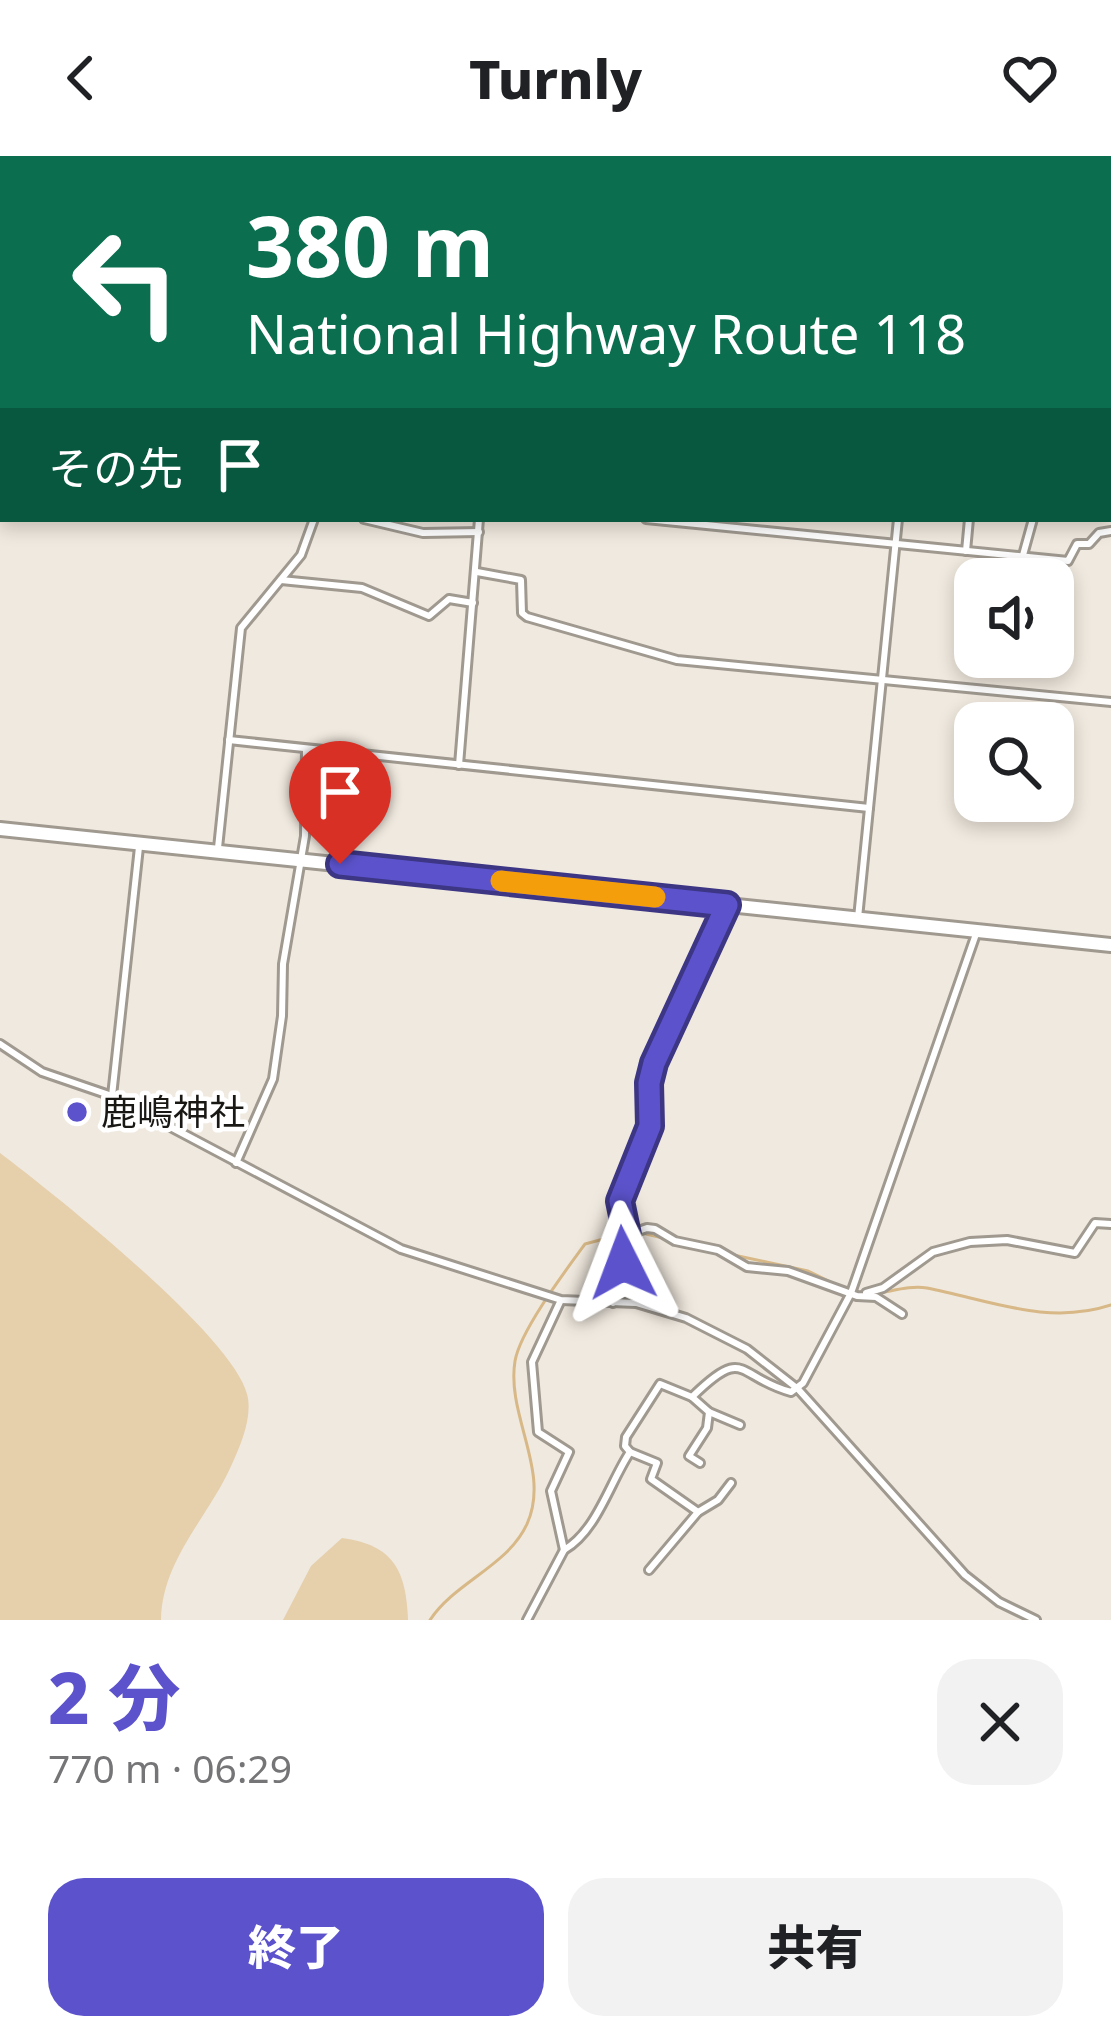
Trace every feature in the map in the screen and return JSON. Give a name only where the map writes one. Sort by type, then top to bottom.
[{"type":"highway","points":[[0,829],[1111,945]]},
{"type":"street","points":[[218,852],[241,628],[307,545],[313,522]]},
{"type":"street","points":[[377,522],[423,533],[479,532]]},
{"type":"street","points":[[459,765],[479,522]]},
{"type":"street","points":[[676,522],[1068,561],[1077,544],[1088,544],[1099,533],[1111,531]]},
{"type":"street","points":[[858,918],[898,522]]},
{"type":"street","points":[[966,551],[969,522]]},
{"type":"street","points":[[1023,556],[1032,522]]},
{"type":"street","points":[[477,572],[521,580],[522,613],[527,617],[677,659],[1111,702]]},
{"type":"street","points":[[281,580],[362,588],[429,616],[449,598],[473,603]]},
{"type":"street","points":[[230,740],[869,808]]},
{"type":"street","points":[[236,1163],[273,1079],[283,964],[302,860],[306,749]]},
{"type":"street","points":[[112,1096],[139,843]]},
{"type":"street","points":[[613,1303],[627,1235],[620,1201],[650,1126],[649,1083],[654,1063],[727,905]]},
{"type":"street","points":[[798,1389],[854,1294],[977,931]]},
{"type":"street","points":[[0,1044],[42,1072],[112,1096],[401,1250],[561,1300],[636,1303],[719,1333],[798,1389],[965,1575],[999,1602],[1036,1620]]},
{"type":"street","points":[[854,1294],[883,1288],[933,1252],[950,1247],[1007,1240],[1075,1253],[1095,1223],[1111,1224]]},
{"type":"street","points":[[627,1235],[655,1229],[675,1241],[718,1250],[747,1267],[788,1271],[876,1297],[902,1314]]},
{"type":"street","points":[[561,1300],[532,1362],[535,1424],[546,1440],[568,1453],[551,1491],[564,1550]]},
{"type":"street","points":[[692,1397],[717,1372],[734,1367],[749,1370],[783,1391],[798,1389]]},
{"type":"street","points":[[698,1512],[651,1479],[657,1463],[630,1452],[626,1437],[660,1384],[740,1425]]},
{"type":"street","points":[[700,1463],[688,1456],[710,1412]]},
{"type":"street","points":[[527,1620],[564,1550],[587,1526],[630,1452]]},
{"type":"street","points":[[649,1570],[698,1512],[718,1500],[731,1483]]},
{"type":"shaded area","points":[[0,1153],[176,1302],[234,1368],[247,1394],[247,1421],[239,1448],[169,1577],[161,1620],[0,1620]]},
{"type":"shaded area","points":[[342,1538],[374,1547],[394,1563],[404,1588],[408,1620],[283,1620],[311,1566]]},
{"type":"waterway","points":[[430,1620],[453,1595],[495,1563],[527,1524],[534,1484],[514,1382],[515,1361],[525,1334],[585,1244],[626,1233]]},
{"type":"waterway","points":[[642,1233],[667,1239]]},
{"type":"waterway","points":[[729,1254],[808,1271],[845,1289]]},
{"type":"waterway","points":[[872,1294],[927,1288],[1041,1312],[1088,1311],[1111,1305]]},
{"type":"slow traffic","points":[[501,881],[655,897]]},
{"type":"place","name":"鹿嶋神社","points":[[77,1112]]},
{"type":"route","points":[[340,864],[727,905],[654,1063],[649,1083],[650,1126],[620,1201],[627,1235],[623,1263]]}]
